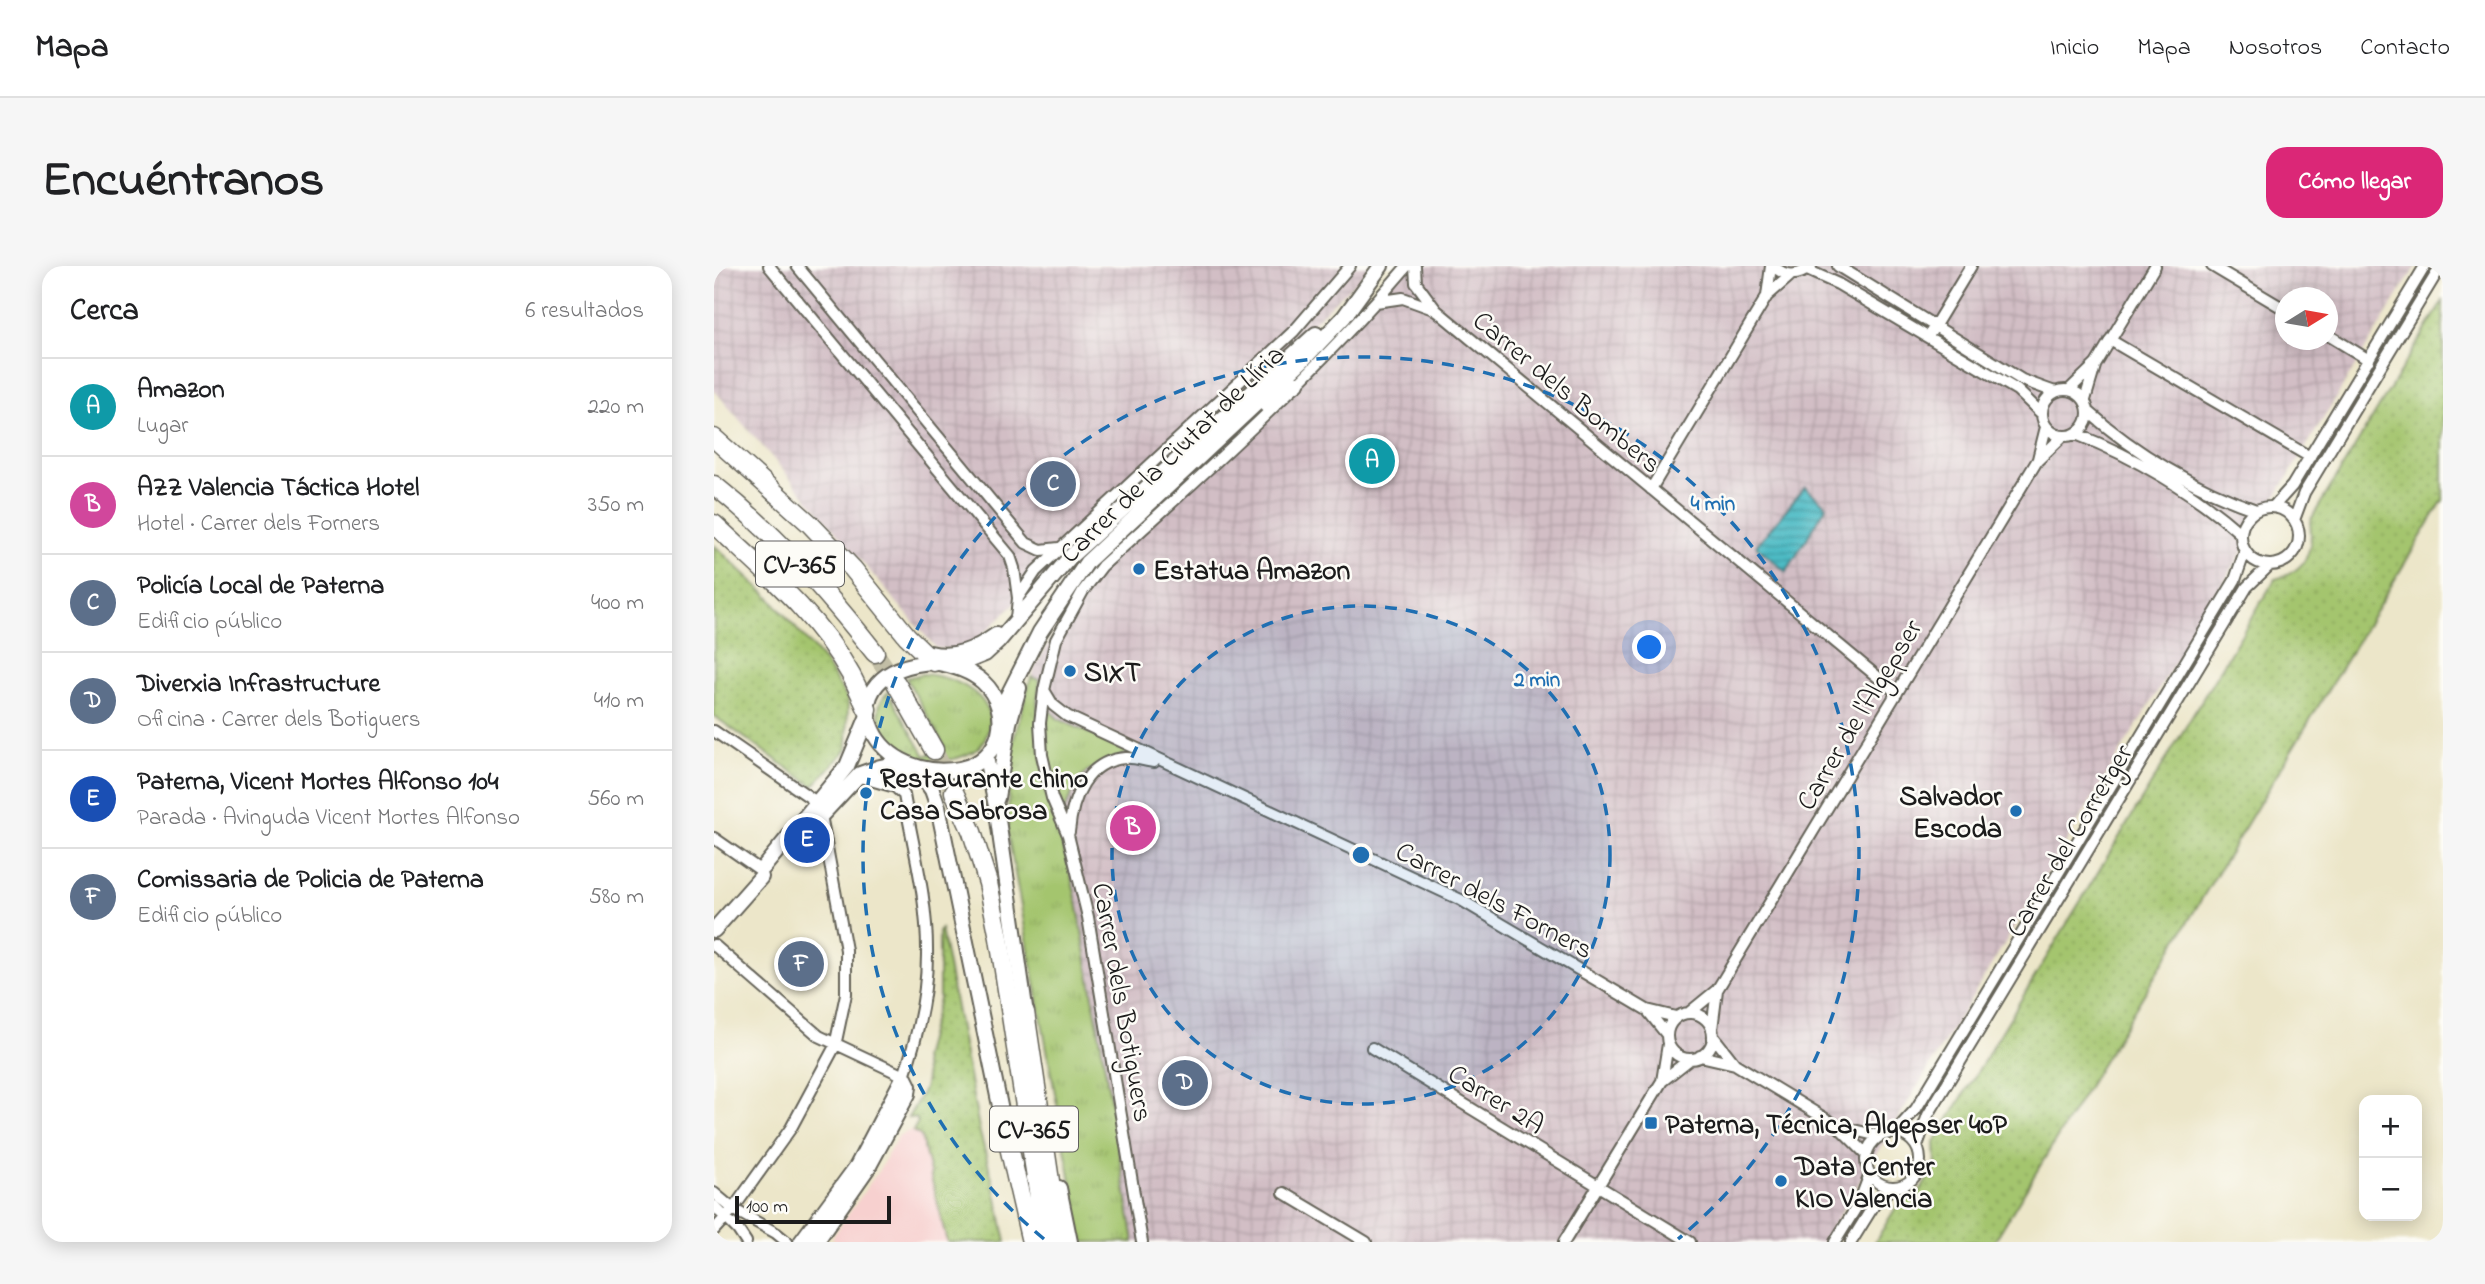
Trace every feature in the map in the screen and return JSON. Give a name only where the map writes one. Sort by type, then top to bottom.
[{"type":"main road","points":[[717,440],[809,523],[853,569],[907,636],[927,656]]},
{"type":"main road","name":"CV-365","points":[[714,485],[782,545],[808,572],[875,653]]},
{"type":"main road","points":[[714,524],[803,609],[838,653],[852,676],[867,713]]},
{"type":"main road","points":[[896,683],[934,750]]},
{"type":"main road","name":"CV-365","points":[[954,792],[972,832],[988,883],[1018,1013],[1046,1242]]},
{"type":"main road","points":[[1018,1013],[1058,1242]]},
{"type":"main road","points":[[1004,1125],[1028,1242]]},
{"type":"street","points":[[769,266],[1004,548],[1014,568],[1018,598]]},
{"type":"street","points":[[797,266],[1026,543],[1041,551],[1059,548]]},
{"type":"street","name":"Carrer de la Ciutat de Llíria","points":[[1016,619],[1018,598],[1036,571],[1294,331],[1350,266]]},
{"type":"street","name":"Carrer de la Ciutat de Llíria","points":[[1000,711],[1040,632],[1087,562],[1303,360],[1344,317],[1381,266]]},
{"type":"street","name":"Carrer de la Ciutat de Llíria","points":[[1044,690],[1056,640],[1077,600],[1102,566],[1281,402],[1407,266]]},
{"type":"street","name":"Carrer dels Bombers","points":[[1415,266],[1416,283],[1436,310],[1897,693]]},
{"type":"street","points":[[1767,296],[1772,266],[1791,275]]},
{"type":"street","points":[[1838,266],[2022,380],[2055,392],[2070,390],[2081,396],[2116,436],[2218,497],[2256,510],[2273,507],[2288,514],[2294,520],[2298,535],[2295,550],[2284,561],[2270,565],[2255,561],[2245,551],[2241,534],[2243,524],[2256,510]]},
{"type":"street","points":[[1928,337],[1971,266]]},
{"type":"street","points":[[2070,390],[2095,365],[2155,266]]},
{"type":"street","points":[[2212,266],[2275,303]]},
{"type":"street","points":[[2273,507],[2292,486],[2425,266]]},
{"type":"street","points":[[2294,520],[2304,493],[2441,266]]},
{"type":"street","points":[[1651,489],[1767,296],[1791,275],[1809,268],[2017,390],[2042,414],[2046,427],[2037,461]]},
{"type":"street","name":"Carrer de la Ciutat de Llíria","points":[[955,666],[985,654],[998,642],[1070,557],[1320,330],[1371,279]]},
{"type":"street","name":"Carrer dels Bombers","points":[[1376,302],[1403,298],[1436,310]]},
{"type":"street","points":[[2110,340],[2310,457]]},
{"type":"street","points":[[2338,341],[2369,360]]},
{"type":"street","points":[[2077,434],[2086,425],[2095,365]]},
{"type":"street","points":[[1174,482],[1260,410],[1297,383]]},
{"type":"street","points":[[2042,414],[2045,401],[2055,392]]},
{"type":"street","points":[[2046,427],[2062,437]]},
{"type":"street","points":[[2037,461],[2062,437],[2077,434],[2110,447],[2200,501],[2241,534]]},
{"type":"street","name":"Carrer de l'Algepser","points":[[1717,990],[2037,461]]},
{"type":"street","points":[[1004,548],[1018,541],[1020,535]]},
{"type":"street","name":"Carrer del Corretger","points":[[1895,1132],[1916,1109],[2235,580],[2245,551]]},
{"type":"street","name":"Carrer del Corretger","points":[[1917,1146],[1928,1115],[2248,587],[2270,565]]},
{"type":"street","points":[[714,934],[763,872],[819,809],[847,766],[873,690],[885,677],[927,656],[962,653],[986,642],[1016,619]]},
{"type":"street","points":[[996,806],[1009,723],[1030,653]]},
{"type":"street","points":[[819,809],[866,770],[911,765],[929,770],[956,770],[977,764],[986,757],[998,740],[1000,711],[983,682],[955,666],[927,656]]},
{"type":"street","name":"Carrer dels Forners","points":[[1044,690],[1053,705],[1067,716],[1461,900],[1647,1010],[1676,1017]]},
{"type":"street","name":"Carrer dels Botiguers","points":[[1044,690],[1040,723],[1042,755],[1052,798],[1068,835],[1088,917],[1144,1242]]},
{"type":"street","points":[[867,713],[873,733],[881,744],[911,765],[926,782],[938,807],[1004,1125]]},
{"type":"street","points":[[714,731],[819,809],[846,950],[846,994],[835,1046],[791,1128],[730,1213],[714,1230]]},
{"type":"street","points":[[986,757],[996,806],[1018,1013],[1069,1242]]},
{"type":"street","name":"Carrer dels Forners","points":[[1068,835],[1070,816],[1078,790],[1085,779],[1097,769],[1126,758],[1165,763]]},
{"type":"street","points":[[857,778],[896,774],[909,775],[926,782]]},
{"type":"street","points":[[801,1242],[857,1166],[904,1076],[912,1054],[922,1008],[927,956],[923,902],[904,795],[895,787],[857,778]]},
{"type":"street","points":[[714,838],[763,872]]},
{"type":"street","points":[[714,945],[819,1037],[904,1076],[909,1086],[908,1094],[869,1167],[816,1242]]},
{"type":"street","points":[[1662,1081],[1669,1024],[1676,1017],[1690,1012],[1717,990]]},
{"type":"street","points":[[1564,1242],[1662,1081],[1711,1045],[1717,990]]},
{"type":"street","name":"Carrer dels Forners","points":[[1647,1010],[1667,1039]]},
{"type":"street","points":[[1690,1012],[1707,1020],[1735,1065]]},
{"type":"street","points":[[1667,1039],[1676,1055],[1735,1065],[1839,1127],[1867,1154]]},
{"type":"street","name":"Carrer 2A","points":[[1371,1048],[1690,1242]]},
{"type":"street","points":[[1839,1127],[1879,1136],[1895,1132],[1908,1136],[1917,1146],[1920,1163],[1913,1178],[1904,1185],[1892,1187],[1879,1183],[1870,1174]]},
{"type":"street","points":[[1835,1242],[1859,1203],[1870,1174],[1867,1154],[1871,1144],[1879,1136]]},
{"type":"street","points":[[1851,1242],[1871,1209],[1892,1187]]},
{"type":"street","points":[[714,1193],[730,1213],[746,1242]]},
{"type":"street","points":[[1284,1193],[1366,1242]]},
{"type":"street","points":[[714,1206],[776,1233],[787,1242]]},
{"type":"shaded area","points":[[714,266],[1369,266],[1363,275],[964,652],[936,648],[714,390]]},
{"type":"shaded area","points":[[1399,266],[2416,266],[1823,1242],[1120,1242],[1026,695],[1035,667],[1085,581],[1312,364]]},
{"type":"shaded area","points":[[911,1130],[921,1136],[947,1242],[837,1242],[832,1238],[879,1170],[898,1136]]},
{"type":"green space","points":[[2443,301],[2443,500],[1994,1242],[1875,1242],[1898,1204],[1916,1197],[1936,1166],[1935,1142],[2275,579],[2294,571],[2306,559],[2311,542],[2310,521]]},
{"type":"green space","points":[[714,545],[770,598],[824,661],[848,700],[847,749],[813,786],[714,716]]},
{"type":"green space","points":[[923,674],[949,679],[973,692],[982,701],[988,711],[989,724],[984,741],[975,751],[952,759],[929,760],[907,751],[888,734],[879,713],[881,702],[888,692],[925,756],[945,747],[906,678]]},
{"type":"green space","points":[[1031,677],[1040,680],[1037,701],[1044,788],[1068,863],[1078,907],[1134,1242],[1082,1242],[1008,835],[1009,757]]},
{"type":"green space","points":[[1049,710],[1058,719],[1130,752],[1087,771],[1077,782],[1064,811],[1054,788],[1049,763]]},
{"type":"green space","points":[[941,929],[980,1133],[1006,1242],[947,1242],[921,1136],[913,1131],[918,1122],[916,1118],[908,1118],[924,1089],[926,1079],[923,1058],[939,999]]},
{"type":"water","points":[[1805,487],[1827,506],[1786,572],[1756,546]]},
{"type":"tunnel","points":[[875,653],[896,683]]},
{"type":"tunnel","points":[[934,750],[954,792]]},
{"type":"place","name":"Amazon","points":[[1372,461]]},
{"type":"place","name":"Policía Local de Paterna","points":[[1053,484]]},
{"type":"place","name":"Estatua Amazon","points":[[1139,569]]},
{"type":"place","name":"SIXT","points":[[1070,671]]},
{"type":"place","name":"Restaurante chino Casa Sabrosa","points":[[866,793]]},
{"type":"place","name":"Salvador Escoda","points":[[2016,811]]},
{"type":"place","name":"AZZ Valencia Táctica Hotel","points":[[1133,828]]},
{"type":"place","name":"Paterna, Vicent Mortes Alfonso 104","points":[[807,840]]},
{"type":"place","name":"Comissaria de Policia de Paterna","points":[[801,964]]},
{"type":"place","name":"Diverxia Infrastructure","points":[[1185,1083]]},
{"type":"place","name":"Paterna, Técnica, Algepser 40P","points":[[1651,1123]]},
{"type":"place","name":"Data Center KIO Valencia","points":[[1781,1181]]}]
